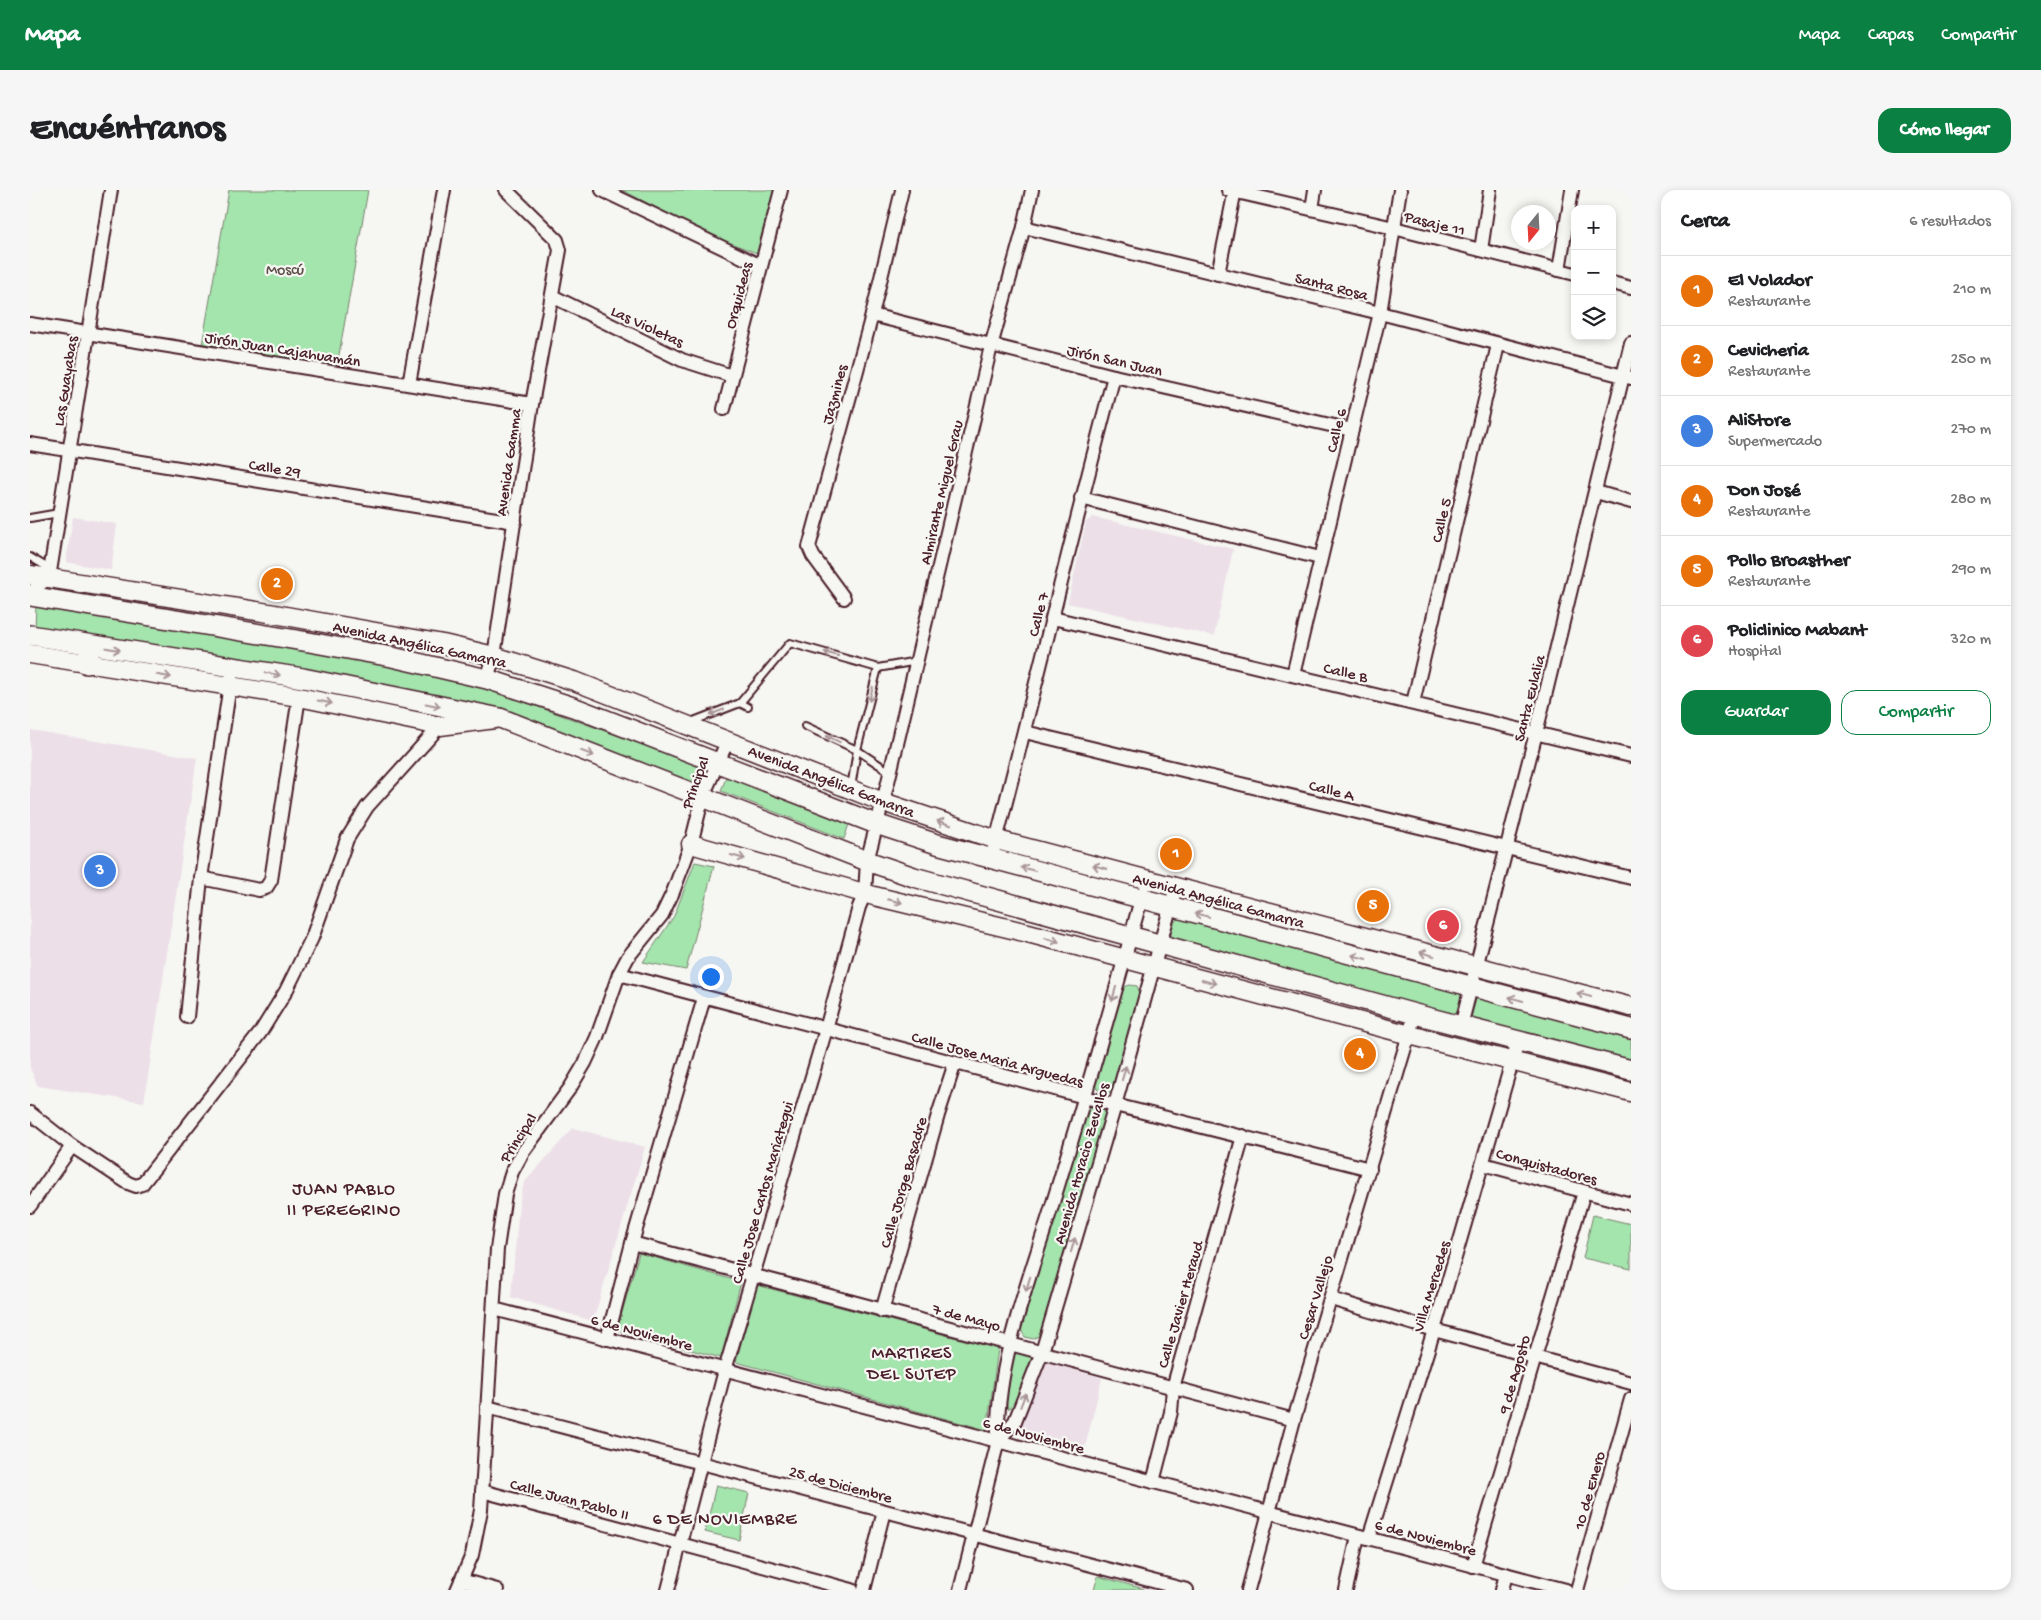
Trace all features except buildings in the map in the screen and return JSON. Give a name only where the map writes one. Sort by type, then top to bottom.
[{"type":"main road","name":"Avenida Angélica Gamarra","points":[[30,575],[49,573],[434,642],[494,656],[578,682],[883,802],[996,840],[1631,1007]]},
{"type":"main road","name":"Avenida Angélica Gamarra","points":[[30,596],[309,642],[392,657],[487,678],[573,707],[876,824],[991,860],[1631,1029]]},
{"type":"main road","points":[[30,635],[88,655]]},
{"type":"main road","points":[[30,654],[88,655],[231,677],[299,697],[440,726],[500,718]]},
{"type":"main road","points":[[231,677],[303,678],[500,718],[867,861],[956,889],[1415,1014],[1631,1070]]},
{"type":"main road","points":[[691,844],[865,893],[1631,1092]]},
{"type":"street","name":"Las Guayabas","points":[[49,573],[111,190]]},
{"type":"street","points":[[409,384],[444,190]]},
{"type":"street","points":[[602,190],[761,266]]},
{"type":"street","name":"Orquideas","points":[[724,409],[781,190]]},
{"type":"street","name":"Jazmines","points":[[844,598],[813,556],[809,547],[872,315],[902,190]]},
{"type":"street","name":"Almirante Miguel Grau","points":[[883,802],[991,346],[1024,227],[1032,190]]},
{"type":"street","points":[[1218,274],[1232,190]]},
{"type":"street","name":"Pasaje 11","points":[[1232,190],[1394,228],[1571,273]]},
{"type":"street","points":[[1312,209],[1315,190]]},
{"type":"street","name":"Calle 6","points":[[1293,675],[1380,313],[1400,190]]},
{"type":"street","points":[[1481,250],[1490,190]]},
{"type":"street","points":[[1559,270],[1572,190]]},
{"type":"street","name":"Avenida Gamma","points":[[487,678],[494,656],[532,404],[560,250],[557,240],[512,192]]},
{"type":"street","name":"Santa Rosa","points":[[1024,227],[1380,313],[1627,377]]},
{"type":"street","points":[[1616,285],[1631,288]]},
{"type":"street","name":"Las Violetas","points":[[552,296],[682,360],[732,376]]},
{"type":"street","name":"Jirón San Juan","points":[[872,315],[1114,376],[1352,430]]},
{"type":"street","name":"Jirón Juan Cajahuamán","points":[[30,324],[532,404]]},
{"type":"street","name":"Santa Eulalia","points":[[1461,1026],[1508,848],[1596,492],[1627,377],[1631,343]]},
{"type":"street","name":"Calle 5","points":[[1413,703],[1498,345]]},
{"type":"street","name":"Calle 7","points":[[991,860],[1025,732],[1081,498],[1114,376]]},
{"type":"street","name":"Calle 29","points":[[30,444],[515,522]]},
{"type":"street","points":[[1596,492],[1631,502]]},
{"type":"street","points":[[1081,498],[1320,558]]},
{"type":"street","points":[[30,596],[49,573]]},
{"type":"street","name":"Calle B","points":[[1053,618],[1631,756]]},
{"type":"street","points":[[187,1017],[201,878],[231,677]]},
{"type":"street","points":[[201,878],[259,890],[266,888],[271,880],[299,697]]},
{"type":"street","points":[[30,1113],[72,1146],[128,1183],[136,1186],[142,1184],[260,1033],[286,991],[300,966],[312,938],[347,839],[355,824],[367,807],[440,726]]},
{"type":"street","name":"Calle A","points":[[1025,732],[1631,878]]},
{"type":"street","name":"Principal","points":[[459,1585],[472,1555],[478,1531],[497,1249],[506,1194],[512,1172],[523,1152],[570,1088],[585,1063],[598,1037],[619,974],[632,951],[662,915],[691,844],[703,796],[728,740]]},
{"type":"street","name":"Calle Jose Carlos Mariategui","points":[[668,1590],[726,1370],[826,1029],[859,907],[865,893],[867,861],[883,802]]},
{"type":"street","name":"Avenida Horacio Zevallos","points":[[960,1590],[998,1441],[997,1418],[1010,1344],[1085,1097],[1146,880]]},
{"type":"street","name":"Avenida Horacio Zevallos","points":[[998,1441],[1015,1421],[1042,1352],[1176,887]]},
{"type":"street","name":"Calle Jose Maria Arguedas","points":[[619,974],[1114,1105],[1370,1169]]},
{"type":"street","points":[[607,1339],[632,1243],[704,998]]},
{"type":"street","name":"Cesar Vallejo","points":[[1248,1590],[1294,1420],[1415,1014]]},
{"type":"street","name":"Villa Mercedes","points":[[1346,1590],[1434,1330],[1518,1041]]},
{"type":"street","name":"Calle Jorge Basadre","points":[[882,1310],[938,1114],[955,1063]]},
{"type":"street","name":"Calle Javier Heraud","points":[[1153,1482],[1170,1412],[1173,1388],[1243,1136]]},
{"type":"street","points":[[30,1206],[72,1146]]},
{"type":"street","name":"Conquistadores","points":[[1483,1164],[1631,1204]]},
{"type":"street","name":"9 de Agosto","points":[[1473,1566],[1584,1192]]},
{"type":"street","name":"7 de Mayo","points":[[632,1243],[1294,1420]]},
{"type":"street","points":[[1331,1299],[1434,1330],[1631,1383]]},
{"type":"street","name":"6 de Noviembre","points":[[494,1309],[1566,1590]]},
{"type":"street","name":"10 de Enero","points":[[1577,1590],[1631,1399]]},
{"type":"street","name":"25 de Diciembre","points":[[487,1407],[975,1535],[1151,1585],[1187,1590]]},
{"type":"street","name":"Calle Juan Pablo II","points":[[482,1491],[852,1590]]},
{"type":"street","points":[[864,1590],[884,1511]]},
{"type":"street","points":[[1502,1590],[1506,1574]]},
{"type":"street","points":[[459,1585],[497,1590]]},
{"type":"lane","points":[[34,520],[59,513]]},
{"type":"lane","points":[[31,558],[49,573]]},
{"type":"lane","points":[[686,724],[740,703],[790,643],[878,668],[917,660]]},
{"type":"lane","points":[[851,789],[857,750],[878,668]]},
{"type":"lane","points":[[740,703],[748,707]]},
{"type":"lane","points":[[805,726],[857,750],[890,772]]},
{"type":"shaded area","points":[[73,517],[117,524],[111,570],[66,562]]},
{"type":"shaded area","points":[[1093,517],[1233,549],[1214,636],[1068,603],[1086,522]]},
{"type":"shaded area","points":[[30,730],[197,758],[144,1102],[38,1086],[30,1068]]},
{"type":"shaded area","points":[[573,1128],[645,1147],[593,1321],[511,1297],[519,1204],[524,1183]]},
{"type":"shaded area","points":[[1047,1362],[1102,1378],[1084,1451],[1021,1437],[1019,1431]]},
{"type":"green space","name":"Moscú","points":[[229,190],[368,190],[337,366],[202,345]]},
{"type":"green space","points":[[622,190],[774,190],[757,253],[711,236]]},
{"type":"green space","points":[[36,605],[376,659],[489,689],[699,765],[693,782],[512,716],[431,694],[35,629]]},
{"type":"green space","points":[[728,772],[850,821],[844,839],[721,791]]},
{"type":"green space","points":[[695,862],[714,866],[686,970],[643,962],[674,916]]},
{"type":"green space","points":[[1178,918],[1464,994],[1458,1016],[1172,941],[1172,929]]},
{"type":"green space","points":[[1130,985],[1137,986],[1140,993],[1111,1092],[1104,1093],[1098,1090],[1094,1084],[1124,987]]},
{"type":"green space","points":[[1477,996],[1631,1037],[1631,1062],[1470,1020]]},
{"type":"green space","points":[[1094,1107],[1106,1112],[1040,1335],[1033,1339],[1025,1337],[1021,1330],[1087,1108]]},
{"type":"green space","points":[[1593,1215],[1631,1224],[1631,1269],[1583,1258]]},
{"type":"green space","points":[[639,1253],[741,1282],[721,1358],[617,1330]]},
{"type":"green space","points":[[757,1285],[998,1349],[987,1430],[736,1362]]},
{"type":"green space","points":[[1014,1348],[1035,1355],[1015,1404],[1008,1409],[1006,1402]]},
{"type":"green space","points":[[716,1485],[749,1493],[739,1540],[705,1532]]},
{"type":"green space","points":[[1098,1576],[1144,1589],[1144,1590],[1094,1590]]},
{"type":"place","name":"Cevicheria","points":[[277,584]]},
{"type":"place","name":"El Volador","points":[[1176,854]]},
{"type":"place","name":"AliStore","points":[[100,871]]},
{"type":"place","name":"Pollo Broasther","points":[[1373,906]]},
{"type":"place","name":"Policlinico Mabant","points":[[1443,926]]},
{"type":"place","name":"Don José","points":[[1360,1054]]},
{"type":"district","name":"JUAN PABLO II PEREGRINO","points":[[344,1198]]},
{"type":"district","name":"MARTIRES DEL SUTEP","points":[[912,1362]]},
{"type":"district","name":"6 DE NOVIEMBRE","points":[[725,1518]]}]
